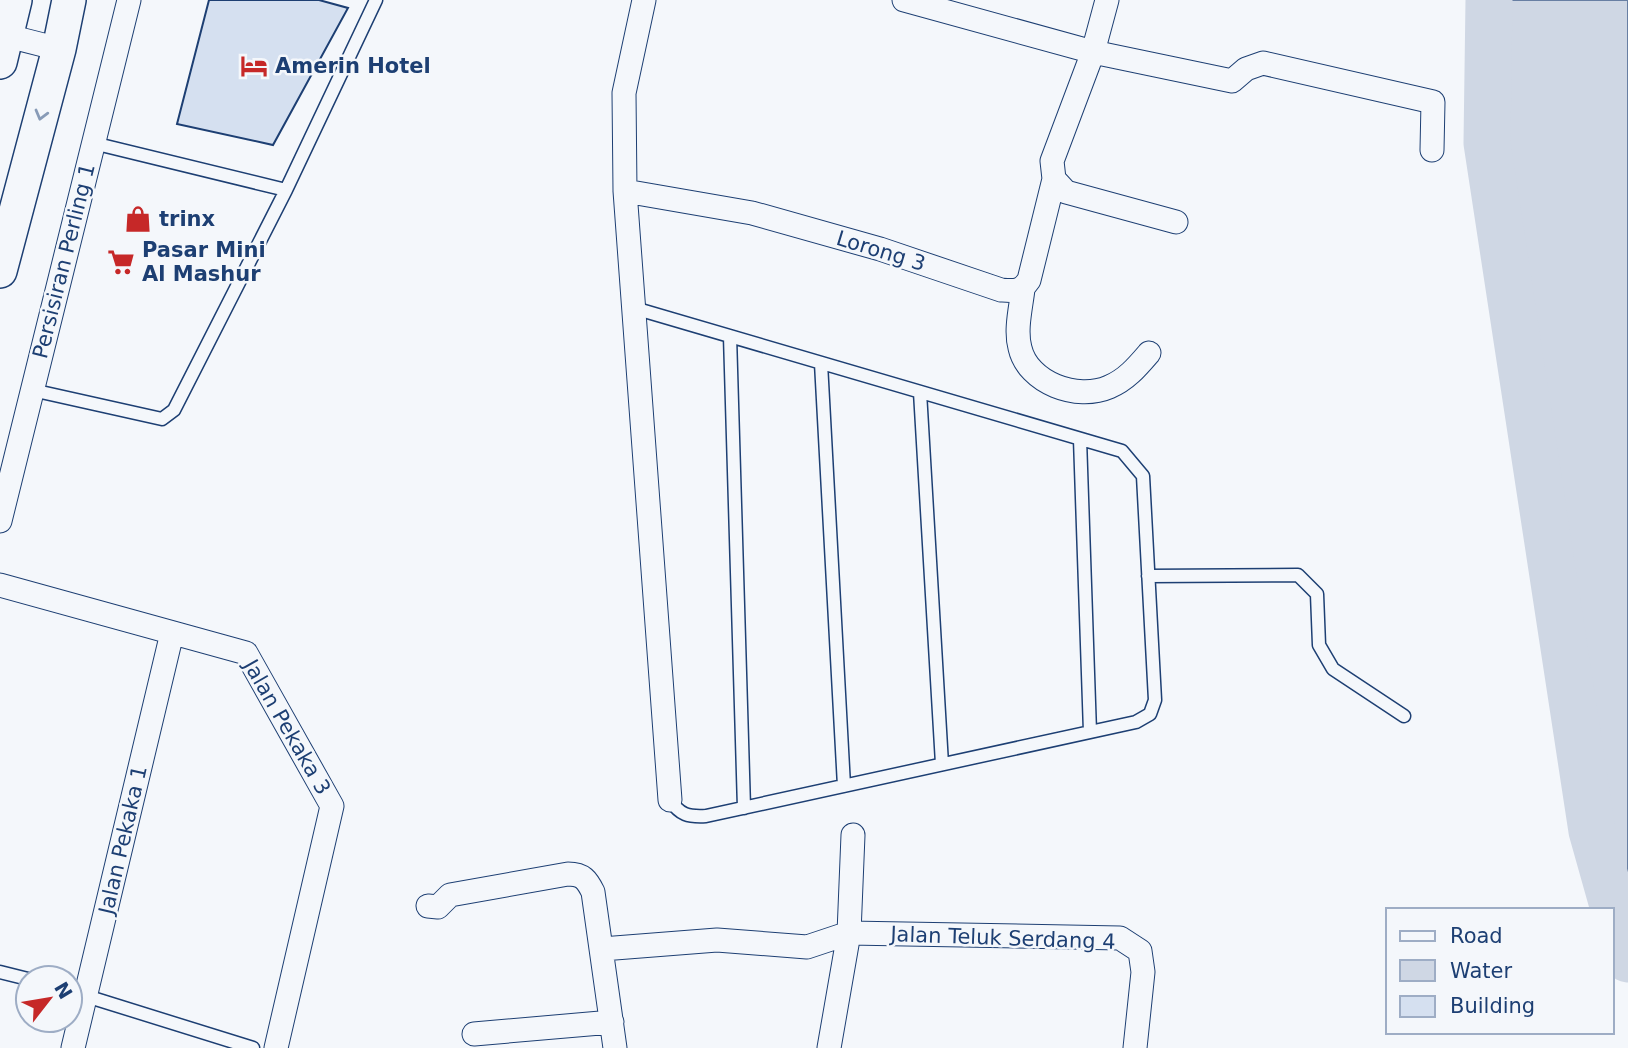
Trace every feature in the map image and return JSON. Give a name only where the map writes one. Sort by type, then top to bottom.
[{"type":"main road","points":[[2,44],[15,0]]},
{"type":"main road","points":[[0,271],[59,49],[69,0]]},
{"type":"street","name":"Persisiran Perling 1","points":[[0,521],[129,0]]},
{"type":"street","points":[[644,0],[624,93],[625,191],[670,800]]},
{"type":"street","points":[[904,0],[1093,52],[1232,81],[1246,69],[1263,63],[1433,102],[1432,150]]},
{"type":"street","points":[[1107,0],[1093,52],[1052,161],[1054,179],[1029,280],[1023,289],[1018,338],[1020,349],[1029,366],[1060,389],[1098,391],[1108,388],[1133,372],[1149,353]]},
{"type":"street","points":[[2,44],[59,49]]},
{"type":"street","points":[[1054,179],[1066,192],[1176,222]]},
{"type":"street","name":"Lorong 3","points":[[625,191],[752,213],[880,249],[1000,290],[1017,292],[1023,289]]},
{"type":"street","name":"Jalan Pekaka 3","points":[[0,585],[246,653],[332,806],[276,1048]]},
{"type":"street","name":"Jalan Pekaka 1","points":[[84,970],[172,633]]},
{"type":"street","points":[[829,1048],[849,933],[853,835]]},
{"type":"street","points":[[428,906],[438,907],[450,895],[568,874],[577,874],[587,879],[593,892],[615,1048]]},
{"type":"street","name":"Jalan Teluk Serdang 4","points":[[602,949],[717,940],[807,947],[849,933],[1120,938],[1140,951],[1143,972],[1135,1048]]},
{"type":"street","points":[[474,1034],[612,1022]]},
{"type":"lane","points":[[32,390],[162,419],[174,410],[286,190],[376,0]]},
{"type":"lane","points":[[93,143],[286,190]]},
{"type":"lane","points":[[634,308],[1122,451],[1143,477],[1155,701],[1150,714],[1136,722],[706,816],[689,817],[678,812],[670,800]]},
{"type":"lane","points":[[730,336],[744,808]]},
{"type":"lane","points":[[821,363],[844,786]]},
{"type":"lane","points":[[920,392],[942,764]]},
{"type":"lane","points":[[1080,439],[1090,732]]},
{"type":"lane","points":[[1148,576],[1298,575],[1318,594],[1320,645],[1333,669],[1404,716]]},
{"type":"lane","points":[[84,995],[253,1048]]},
{"type":"water","points":[[1489,0],[1628,0],[1628,959],[1592,831],[1487,143]]},
{"type":"building","name":"Amerin Hotel","points":[[209,0],[319,0],[348,8],[273,145],[177,124]]},
{"type":"waterway","points":[[1489,0],[1487,143],[1592,831],[1614,908]]},
{"type":"waterway","points":[[1614,909],[1628,959]]},
{"type":"place","name":"Amerin Hotel","points":[[254,66]]},
{"type":"place","name":"trinx","points":[[138,219]]},
{"type":"place","name":"Pasar Mini Al Mashur","points":[[121,262]]}]
